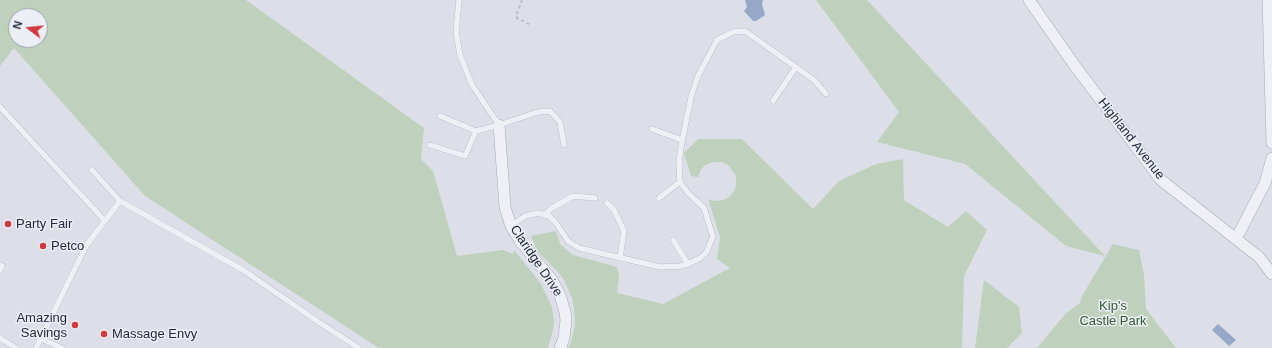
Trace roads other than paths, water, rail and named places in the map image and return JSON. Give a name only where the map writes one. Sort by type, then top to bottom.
[{"type":"street","name":"Highland Avenue","points":[[1029,0],[1075,66],[1162,180],[1259,257],[1272,274]]},
{"type":"street","points":[[1270,8],[1272,143]]},
{"type":"street","name":"Claridge Drive","points":[[499,125],[505,208],[511,226],[520,241],[552,280],[560,295],[566,320],[564,338],[560,348]]},
{"type":"street","points":[[1236,238],[1265,183],[1272,158]]},
{"type":"lane","points":[[459,0],[456,32],[460,55],[472,85],[499,125]]},
{"type":"lane","points":[[511,226],[525,216],[538,213],[549,216],[556,223],[568,241],[579,248],[660,267],[682,266],[688,264],[706,253],[713,237],[704,208],[688,193],[680,182],[679,163],[691,97],[698,76],[717,40],[732,32],[745,32],[814,80],[826,94]]},
{"type":"lane","points":[[773,101],[796,67]]},
{"type":"lane","points":[[0,107],[105,221]]},
{"type":"lane","points":[[440,116],[476,131],[538,112],[550,111],[560,122],[564,144]]},
{"type":"lane","points":[[652,128],[682,140]]},
{"type":"lane","points":[[430,145],[465,156],[476,131]]},
{"type":"lane","points":[[92,170],[120,201],[243,270],[359,348]]},
{"type":"lane","points":[[659,198],[680,182]]},
{"type":"lane","points":[[544,215],[552,208],[573,196],[595,198]]},
{"type":"lane","points":[[36,348],[86,246],[120,201]]},
{"type":"lane","points":[[607,203],[614,210],[624,231],[620,258]]},
{"type":"lane","points":[[673,240],[688,264]]},
{"type":"lane","points":[[0,265],[2,266],[0,270]]},
{"type":"lane","points":[[0,338],[16,348]]},
{"type":"lane","points":[[41,339],[62,348]]},
{"type":"water","points":[[745,0],[763,0],[762,4],[765,15],[756,21],[753,21],[744,11],[747,7]]},
{"type":"water","points":[[1218,324],[1236,340],[1229,346],[1212,330]]},
{"type":"place","name":"Party Fair","points":[[8,224]]},
{"type":"place","name":"Petco","points":[[43,246]]},
{"type":"place","name":"Amazing Savings","points":[[75,325]]},
{"type":"place","name":"Massage Envy","points":[[104,334]]},
{"type":"park label","name":"Kip's Castle Park","points":[[1113,314]]}]
